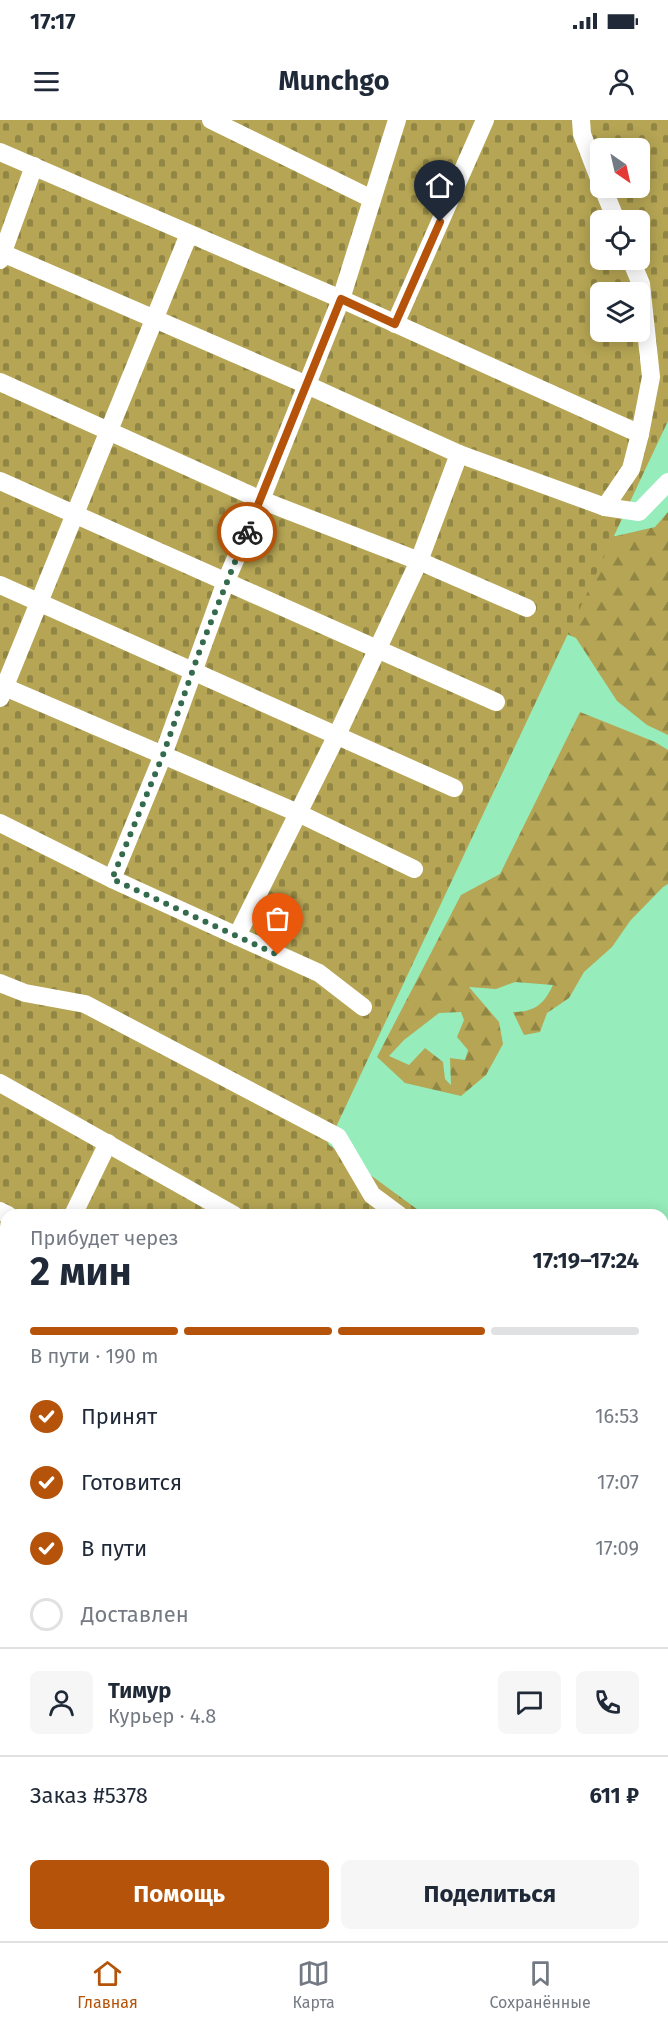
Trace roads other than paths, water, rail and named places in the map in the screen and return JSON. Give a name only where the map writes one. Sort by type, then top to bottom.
[{"type":"lane","points":[[211,120],[372,199]]},
{"type":"lane","points":[[112,879],[163,755],[226,581],[261,500],[341,299],[396,120]]},
{"type":"lane","points":[[395,324],[485,120]]},
{"type":"lane","points":[[581,120],[582,134],[590,155]]},
{"type":"lane","points":[[0,152],[341,299],[640,434]]},
{"type":"lane","points":[[34,166],[1,255],[154,319],[459,454],[605,507],[639,512],[668,482]]},
{"type":"lane","points":[[189,234],[2,690],[298,813],[414,869]]},
{"type":"lane","points":[[605,507],[632,469],[651,377],[641,284],[635,270]]},
{"type":"lane","points":[[0,382],[261,500],[419,561],[527,608]]},
{"type":"lane","points":[[237,936],[337,735],[419,561],[459,454]]},
{"type":"lane","points":[[0,481],[496,702]]},
{"type":"lane","points":[[0,585],[193,669],[454,788]]},
{"type":"lane","points":[[0,823],[112,879],[319,973],[363,1008]]},
{"type":"lane","points":[[0,983],[25,993],[85,1004],[338,1137],[372,1195],[391,1209]]},
{"type":"lane","points":[[0,1083],[108,1143],[204,1208]]},
{"type":"lane","points":[[76,1209],[108,1143]]}]
